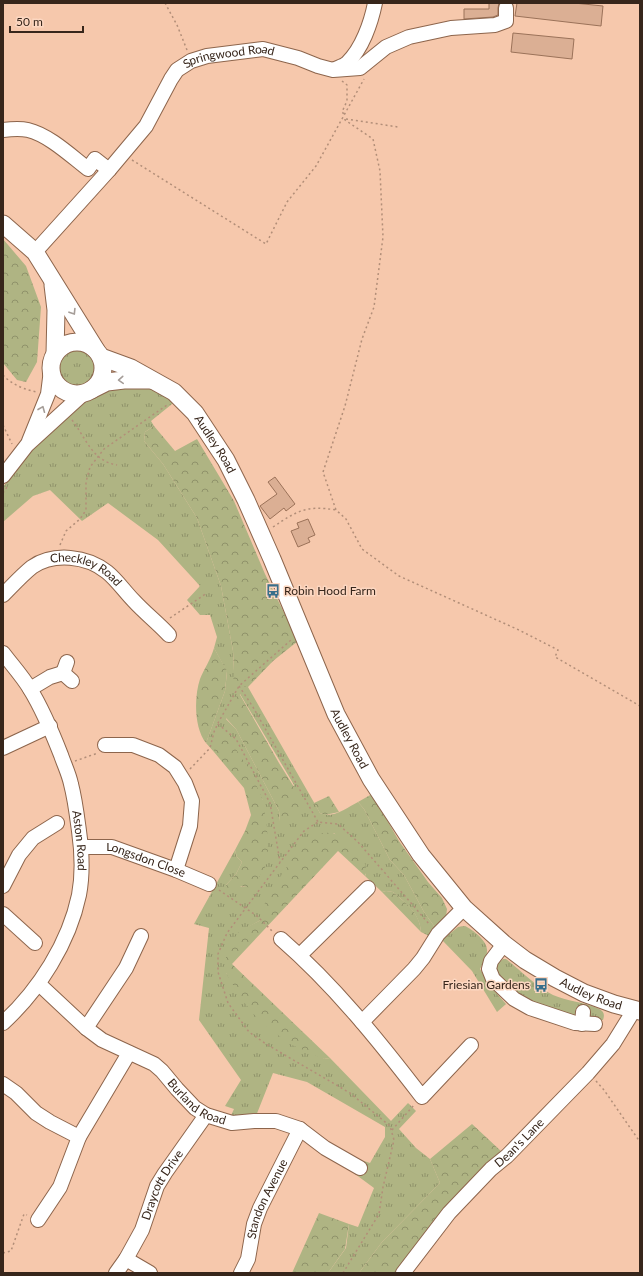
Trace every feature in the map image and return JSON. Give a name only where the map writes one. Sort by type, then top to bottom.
[{"type":"main road","points":[[3,224],[35,252],[99,354],[103,366],[102,376],[97,384],[86,392]]},
{"type":"main road","points":[[52,278],[56,310],[53,378],[57,384],[64,390],[75,394],[86,392],[107,382],[124,380],[156,380]]},
{"type":"main road","points":[[53,362],[62,346],[69,343],[77,342],[88,344],[99,354]]},
{"type":"main road","name":"Audley Road","points":[[99,354],[156,380],[174,392],[195,413],[226,460],[246,500],[303,631],[336,714],[371,779],[421,855],[464,908],[504,944],[525,960],[584,993],[637,1011]]},
{"type":"street","points":[[333,70],[346,64],[360,45],[372,19],[375,3]]},
{"type":"street","points":[[333,70],[360,68],[386,47],[409,37],[451,28],[495,25],[506,21],[506,8]]},
{"type":"street","name":"Springwood Road","points":[[35,252],[109,170],[146,126],[177,70],[191,61],[207,56],[263,49],[298,58],[333,70]]},
{"type":"street","points":[[3,130],[28,130],[54,144],[88,169],[95,159],[109,170]]},
{"type":"street","points":[[27,446],[48,394],[53,362]]},
{"type":"street","points":[[5,481],[18,457],[27,446],[86,392]]},
{"type":"street","name":"Checkley Road","points":[[3,595],[32,567],[47,561],[70,557],[96,565],[107,572],[135,602],[167,626]]},
{"type":"street","name":"Aston Road","points":[[3,653],[30,689],[50,726],[64,764],[71,784],[81,847],[82,871],[74,917],[60,948],[38,984],[3,1023]]},
{"type":"street","points":[[30,689],[50,677],[67,672]]},
{"type":"street","points":[[3,748],[50,726]]},
{"type":"street","points":[[105,745],[133,745],[159,755],[175,767],[181,777],[192,801],[190,826],[176,870]]},
{"type":"street","points":[[3,886],[19,854],[33,838],[57,823]]},
{"type":"street","name":"Longsdon Close","points":[[81,847],[112,847],[176,870],[209,884]]},
{"type":"street","points":[[300,955],[368,888]]},
{"type":"street","points":[[362,1022],[414,969],[423,958],[438,934],[464,908]]},
{"type":"street","points":[[3,914],[35,943]]},
{"type":"street","points":[[86,1028],[126,968],[141,936]]},
{"type":"street","points":[[281,939],[300,955],[382,1045],[418,1101],[471,1045]]},
{"type":"street","points":[[504,944],[491,961],[489,969],[493,979],[514,999],[530,1008],[575,1023],[587,1020]]},
{"type":"street","name":"Burland Road","points":[[38,984],[86,1028],[102,1040],[154,1064],[195,1108],[206,1115],[227,1117],[232,1123],[276,1121],[300,1129],[325,1148],[360,1168]]},
{"type":"street","name":"Dean's Lane","points":[[403,1273],[449,1214],[491,1169],[507,1156],[588,1073],[613,1044],[637,1011]]},
{"type":"street","points":[[38,1220],[60,1187],[79,1137],[129,1053]]},
{"type":"street","points":[[3,1084],[16,1093],[36,1113],[79,1137]]},
{"type":"street","name":"Draycott Drive","points":[[116,1273],[126,1259],[142,1230],[158,1186],[206,1115]]},
{"type":"street","name":"Standon Avenue","points":[[241,1273],[248,1259],[254,1224],[258,1214],[300,1129]]},
{"type":"street","points":[[126,1259],[150,1273]]},
{"type":"path","points":[[165,3],[178,25],[191,61]]},
{"type":"path","points":[[122,154],[266,244],[287,202],[316,166],[369,71],[364,64]]},
{"type":"path","points":[[333,70],[338,78],[347,85],[348,101],[342,112],[344,114]]},
{"type":"path","points":[[342,118],[398,127]]},
{"type":"path","points":[[345,119],[374,139],[380,171],[383,237],[374,306],[360,345],[345,406],[323,472],[336,510],[346,519],[362,549],[388,569],[399,576],[519,630],[558,650],[555,657],[640,706]]},
{"type":"path","points":[[3,375],[25,390],[48,394]]},
{"type":"path","points":[[60,558],[60,543],[66,531],[80,519],[86,510],[86,482],[90,466],[104,449],[170,402]]},
{"type":"path","points":[[65,410],[81,432],[93,453],[98,458],[117,465]]},
{"type":"path","points":[[3,425],[18,457]]},
{"type":"path","points":[[3,493],[5,481]]},
{"type":"path","points":[[261,535],[289,516],[304,509],[320,507],[336,510]]},
{"type":"path","points":[[167,626],[207,593]]},
{"type":"path","points":[[181,777],[210,748],[218,723],[239,686],[303,631]]},
{"type":"path","points":[[239,686],[253,707],[318,822]]},
{"type":"path","points":[[218,723],[236,739],[270,803],[280,862]]},
{"type":"path","points":[[64,764],[102,751],[105,745]]},
{"type":"path","points":[[343,1273],[379,1214],[382,1187],[394,1140],[390,1126],[350,1093],[266,1044],[249,1032],[228,1003],[218,972],[218,954],[227,933],[280,862],[304,831],[318,822],[338,824],[358,842],[438,934]]},
{"type":"path","points":[[209,884],[257,916],[281,939]]},
{"type":"path","points":[[588,1073],[604,1090],[640,1142]]},
{"type":"path","points":[[391,1130],[418,1101]]},
{"type":"path","points":[[3,1253],[11,1251],[24,1214],[38,1220]]},
{"type":"green space","points":[[3,239],[26,266],[41,307],[37,362],[26,382],[17,380],[3,363]]},
{"type":"green space","points":[[73,349],[81,349],[91,354],[95,361],[95,375],[91,382],[81,387],[73,387],[63,382],[61,379],[58,372],[58,364],[63,354],[66,352]]},
{"type":"green space","points":[[145,386],[177,400],[151,421],[154,426],[145,432],[144,441],[163,464],[197,518],[221,586],[233,651],[234,686],[248,687],[320,813],[330,815],[335,814],[358,802],[364,809],[390,860],[404,875],[424,912],[434,926],[437,927],[429,936],[421,932],[418,920],[412,909],[393,892],[382,892],[365,876],[366,874],[334,833],[261,920],[239,932],[226,973],[324,1059],[330,1058],[391,1121],[408,1103],[416,1111],[399,1129],[416,1148],[430,1159],[440,1183],[382,1242],[359,1273],[328,1273],[346,1248],[349,1224],[358,1227],[374,1188],[355,1174],[364,1161],[370,1163],[385,1137],[385,1127],[307,1082],[273,1073],[254,1121],[228,1122],[234,1109],[225,1106],[241,1080],[199,1020],[209,928],[194,924],[235,850],[237,857],[242,862],[236,874],[226,885],[248,887],[263,800],[214,744],[214,752],[206,743],[225,691],[227,672],[214,648],[217,637],[210,615],[200,615],[187,600],[200,586],[158,540],[108,503],[82,521],[50,490],[33,496],[3,522],[3,487],[39,442],[71,411],[93,395],[109,388]],"holes":[[[240,694],[294,785],[280,821],[279,811],[236,729],[226,719]]]},
{"type":"green space","points":[[154,426],[175,451],[197,439],[234,501],[265,574],[298,641],[273,661],[248,687],[233,687],[233,651],[221,586],[197,518],[163,464],[144,441],[145,432]]},
{"type":"green space","points":[[214,648],[227,671],[225,691],[206,743],[202,737],[197,721],[196,703],[200,679]]},
{"type":"green space","points":[[239,693],[294,787],[304,808],[300,815],[295,819],[280,821],[279,811],[236,729],[226,718],[232,703]]},
{"type":"green space","points":[[217,736],[229,739],[248,767],[263,800],[267,827],[268,853],[265,868],[252,888],[241,886],[235,892],[229,891],[226,885],[236,874],[242,862],[237,857],[235,850],[251,815],[244,788],[214,752],[214,744]]},
{"type":"green space","points":[[372,794],[399,841],[428,882],[442,898],[447,909],[446,917],[436,926],[434,926],[424,912],[404,875],[390,860],[364,809],[358,802]]},
{"type":"green space","points":[[329,796],[339,812],[325,815],[320,813],[314,803]]},
{"type":"green space","points":[[322,833],[335,834],[357,851],[365,864],[365,876],[338,851],[232,964],[330,1058],[324,1059],[292,1045],[262,1024],[240,997],[226,973],[226,952],[239,931],[261,920],[260,913],[271,891],[296,853]]},
{"type":"green space","points":[[382,892],[393,892],[412,909],[418,919],[421,932]]},
{"type":"green space","points":[[465,926],[479,936],[487,947],[485,960],[480,969],[490,986],[506,1004],[497,1012],[472,971],[442,940],[458,927]]},
{"type":"green space","points":[[503,959],[506,959],[534,983],[553,995],[599,1009],[603,1012],[603,1020],[592,1020],[579,1009],[575,1015],[571,1017],[533,1004],[517,994],[498,972],[496,965]]},
{"type":"green space","points":[[472,1124],[502,1152],[399,1273],[359,1273],[382,1242],[440,1183],[430,1159]]},
{"type":"green space","points":[[319,1213],[349,1224],[345,1249],[328,1273],[292,1273]]},
{"type":"building","points":[[489,3],[499,3],[498,15],[493,17],[464,19],[464,9],[489,9]]},
{"type":"building","points":[[517,3],[574,3],[603,6],[601,26],[515,16]]},
{"type":"building","points":[[513,33],[574,39],[572,59],[511,52]]},
{"type":"building","points":[[275,477],[295,504],[286,511],[284,508],[270,519],[260,506],[277,494],[268,482]]},
{"type":"building","points":[[308,519],[315,535],[308,538],[310,542],[298,547],[291,531],[299,528],[297,523]]},
{"type":"place","name":"Robin Hood Farm","points":[[273,591]]},
{"type":"place","name":"Friesian Gardens","points":[[541,985]]}]
